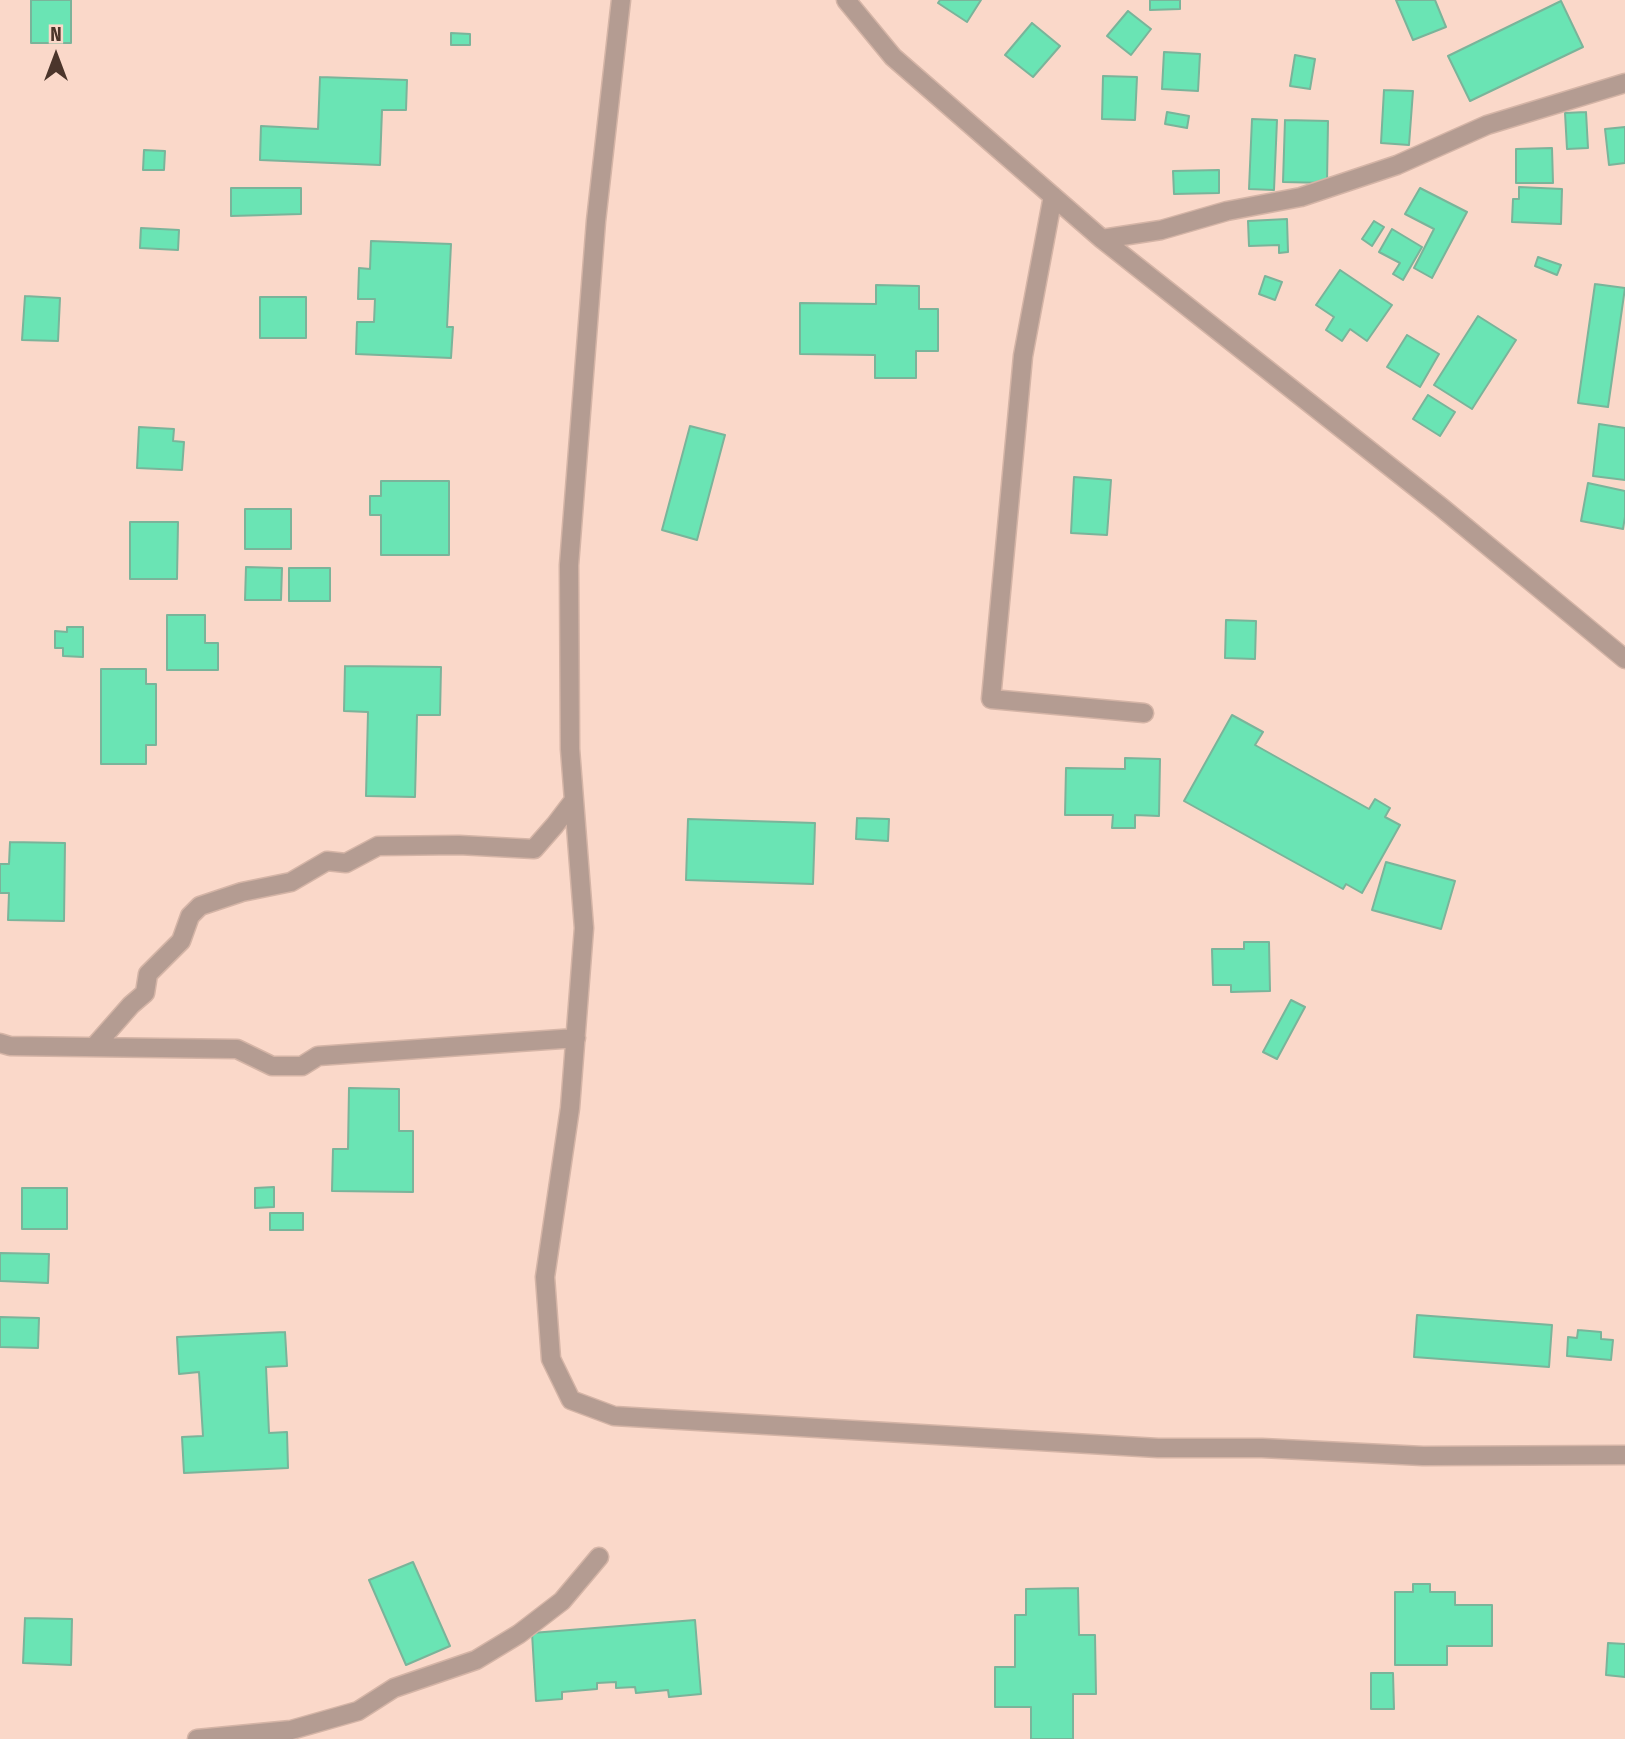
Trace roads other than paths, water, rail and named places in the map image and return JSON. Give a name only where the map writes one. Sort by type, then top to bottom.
[{"type":"street","points":[[621,0],[596,220],[569,565],[570,736],[584,929],[570,1108],[545,1277],[551,1359],[571,1400],[614,1416],[1158,1448],[1262,1448],[1423,1456],[1625,1455]]},
{"type":"street","points":[[846,0],[892,57],[1102,239],[1441,507],[1625,659]]},
{"type":"street","points":[[1102,239],[1161,230],[1227,211],[1301,197],[1397,165],[1488,125],[1625,83]]},
{"type":"street","points":[[1053,196],[1023,356],[991,699],[1144,713]]},
{"type":"street","points":[[94,1047],[145,993],[148,974],[181,941],[190,916],[200,906],[242,892],[291,882],[327,861],[346,863],[378,846],[459,845],[534,849],[574,800]]},
{"type":"street","points":[[0,1043],[10,1046],[237,1049],[272,1066],[302,1066],[318,1056],[576,1038]]},
{"type":"street","points":[[197,1739],[290,1730],[358,1711],[394,1688],[476,1660],[519,1634],[562,1601],[599,1557]]}]
